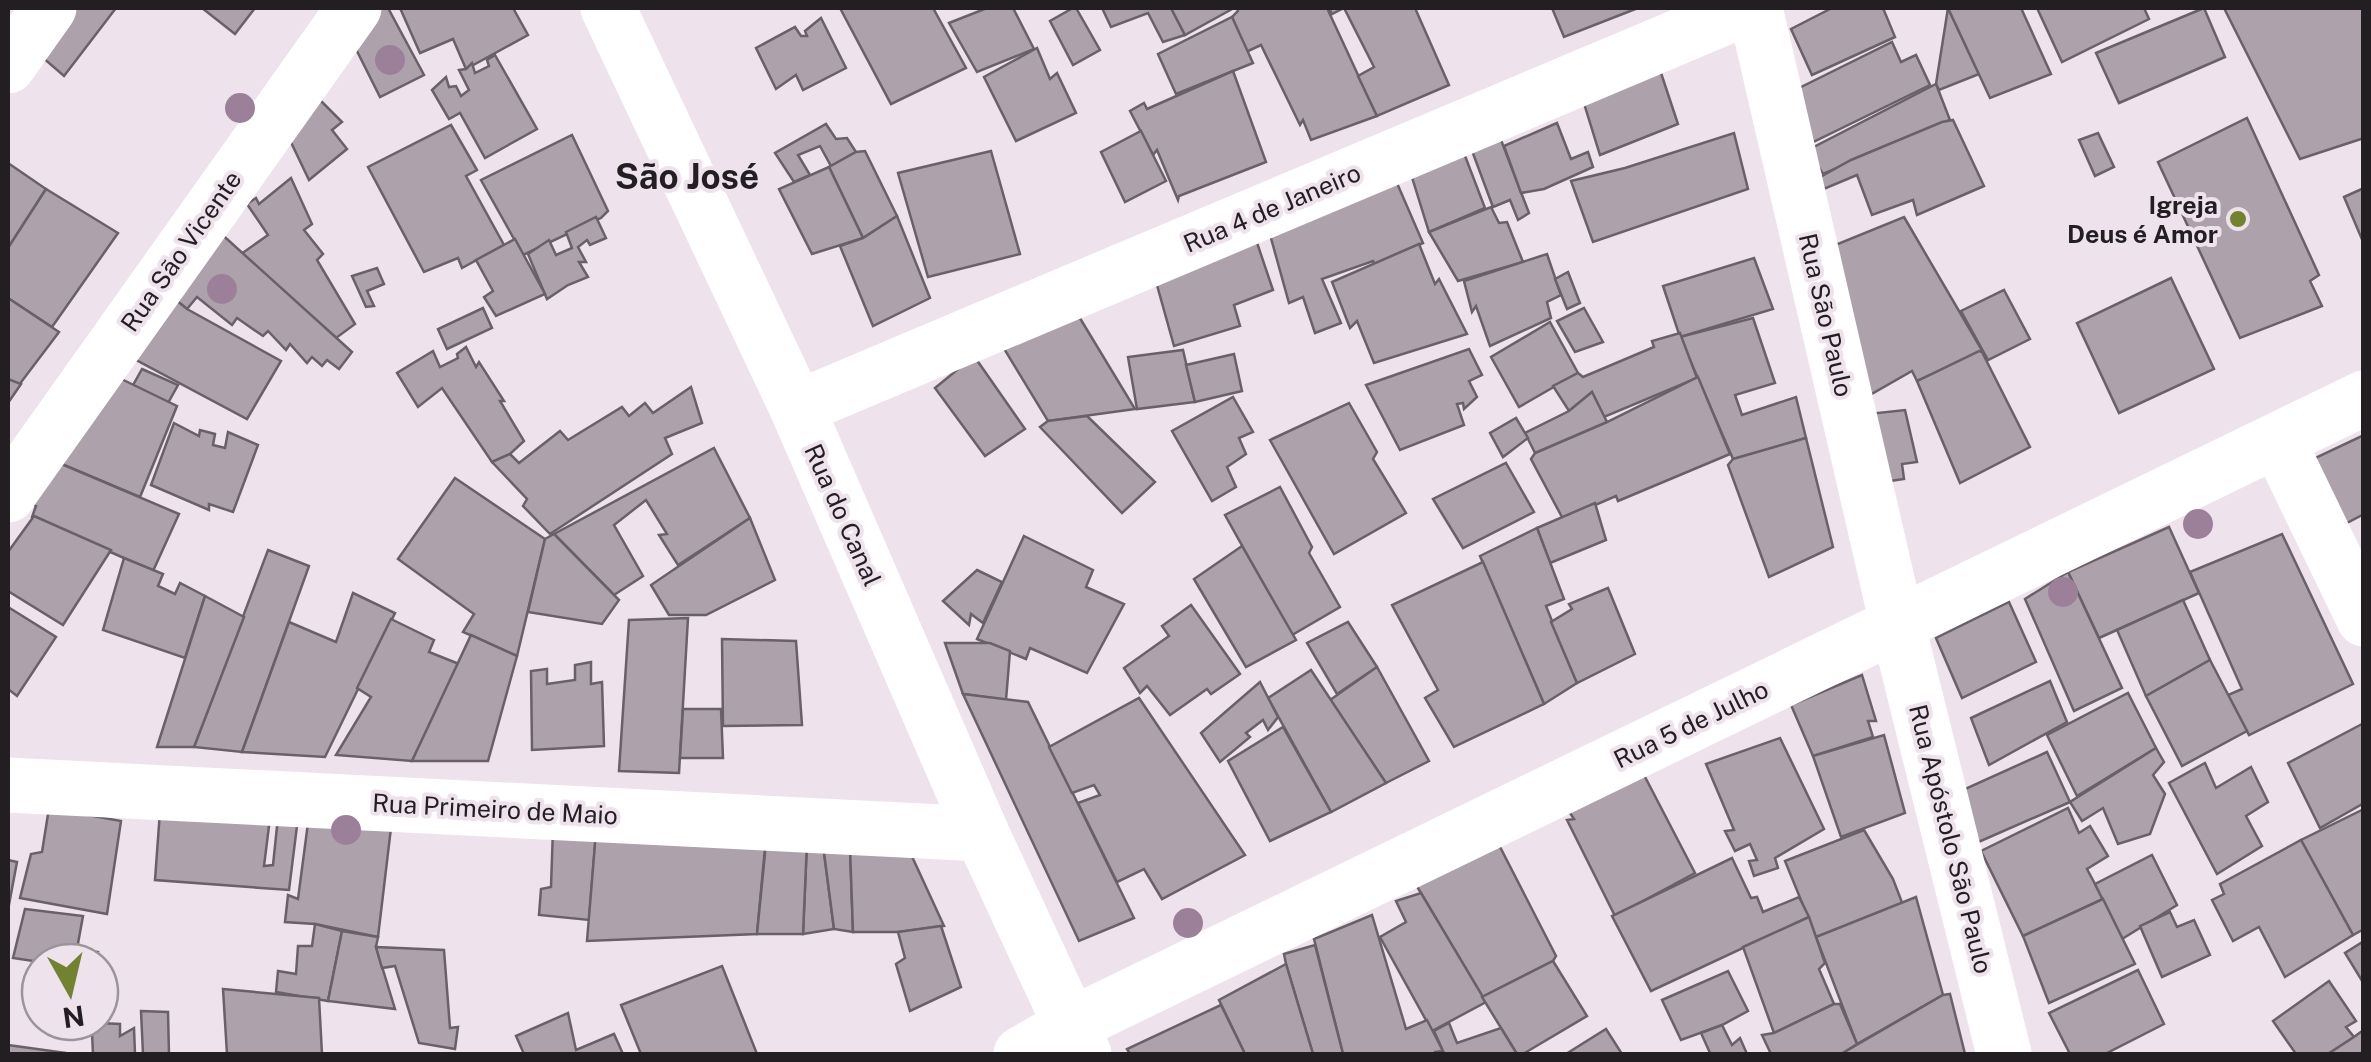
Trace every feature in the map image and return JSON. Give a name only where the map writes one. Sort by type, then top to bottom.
[{"type":"street","points":[[8,66],[49,8]]},
{"type":"street","name":"Rua São Vicente","points":[[8,495],[354,8]]},
{"type":"street","name":"Rua 4 de Janeiro","points":[[796,408],[1747,8]]},
{"type":"street","name":"Rua São Paulo","points":[[1755,8],[1897,623]]},
{"type":"street","name":"Rua do Canal","points":[[614,9],[796,408],[982,834],[1078,1040]]},
{"type":"street","name":"Rua 5 de Julho","points":[[1021,1054],[1078,1040],[1897,623],[2364,398]]},
{"type":"street","points":[[2278,441],[2364,619]]},
{"type":"street","name":"Rua Apóstolo São Paulo","points":[[1897,623],[2004,1054]]},
{"type":"street","name":"Rua Primeiro de Maio","points":[[8,784],[982,834]]},
{"type":"building","points":[[56,8],[116,8],[64,76],[26,43]]},
{"type":"building","points":[[202,8],[255,8],[235,34]]},
{"type":"building","points":[[374,8],[388,8],[424,75],[380,97],[352,41]]},
{"type":"building","points":[[400,8],[513,8],[528,35],[466,69],[453,39],[420,53]]},
{"type":"building","points":[[840,8],[933,8],[966,68],[891,104]]},
{"type":"building","points":[[987,8],[1013,8],[1034,49],[977,72],[949,23]]},
{"type":"building","points":[[1073,8],[1100,50],[1073,65],[1050,21]]},
{"type":"building","points":[[1102,8],[1171,8],[1185,35],[1163,42],[1148,13],[1111,27]]},
{"type":"building","points":[[1171,8],[1234,8],[1185,35]]},
{"type":"building","points":[[1237,8],[1327,8],[1377,116],[1311,140],[1261,45],[1246,52],[1232,17]]},
{"type":"building","points":[[1344,8],[1415,8],[1449,85],[1377,116],[1358,76],[1374,67]]},
{"type":"building","points":[[1552,8],[1638,8],[1564,37]]},
{"type":"building","points":[[1832,8],[1883,8],[1895,37],[1812,75],[1791,29]]},
{"type":"building","points":[[1948,8],[1979,74],[1939,90],[1936,84]]},
{"type":"building","points":[[1948,8],[2021,8],[2051,74],[1990,98]]},
{"type":"building","points":[[2037,8],[2144,8],[2149,19],[2062,62]]},
{"type":"building","points":[[2204,8],[2225,57],[2119,103],[2096,53]]},
{"type":"building","points":[[2224,8],[2364,8],[2364,138],[2300,159]]},
{"type":"building","points":[[1232,17],[1253,63],[1176,94],[1158,54]]},
{"type":"building","points":[[821,18],[846,68],[803,90],[796,75],[776,89],[756,48],[795,27],[801,36],[807,36],[805,31]]},
{"type":"building","points":[[1892,42],[1901,62],[1916,55],[1930,85],[1809,144],[1787,94]]},
{"type":"building","points":[[1037,48],[1050,79],[1057,73],[1076,113],[1016,141],[984,77]]},
{"type":"building","points":[[1654,52],[1678,124],[1600,155],[1578,84]]},
{"type":"building","points":[[495,55],[537,129],[485,158],[460,113],[449,119],[432,90],[446,77],[449,87],[456,86],[461,96],[469,90],[459,70],[472,63],[475,73],[489,66],[487,60]]},
{"type":"building","points":[[1233,71],[1266,162],[1179,196],[1178,200],[1157,150],[1153,155],[1130,111],[1144,103],[1147,109]]},
{"type":"building","points":[[1936,84],[1950,120],[1823,174],[1808,150]]},
{"type":"building","points":[[314,94],[342,122],[332,130],[347,149],[309,180],[288,136]]},
{"type":"building","name":"Igreja Deus é Amor","points":[[2247,118],[2319,275],[2310,281],[2322,306],[2240,338],[2158,162]]},
{"type":"building","points":[[1493,119],[1529,213],[1518,220],[1510,200],[1493,207],[1465,132]]},
{"type":"building","points":[[1953,120],[1984,186],[1917,215],[1913,200],[1872,215],[1857,175],[1819,191],[1813,181],[1851,160]]},
{"type":"building","points":[[1557,123],[1571,159],[1588,152],[1593,167],[1544,189],[1521,193],[1504,146]]},
{"type":"building","points":[[826,124],[836,139],[847,138],[856,152],[831,166],[820,146],[798,155],[810,175],[794,182],[775,153]]},
{"type":"building","points":[[451,125],[477,170],[466,176],[504,245],[462,268],[458,258],[424,272],[368,167]]},
{"type":"building","points":[[1141,131],[1166,181],[1125,202],[1101,152]]},
{"type":"building","points":[[1734,133],[1748,189],[1593,242],[1571,181]]},
{"type":"building","points":[[2098,133],[2114,167],[2095,176],[2079,140]]},
{"type":"building","points":[[572,135],[608,211],[523,255],[481,180]]},
{"type":"building","points":[[1457,135],[1485,208],[1429,232],[1406,158]]},
{"type":"building","points":[[865,151],[897,216],[863,238],[829,167]]},
{"type":"building","points":[[991,151],[1020,254],[928,277],[898,173]]},
{"type":"building","points":[[8,163],[46,189],[8,248]]},
{"type":"building","points":[[829,167],[863,238],[812,254],[779,189]]},
{"type":"building","points":[[1390,167],[1423,243],[1375,265],[1373,261],[1322,279],[1341,323],[1315,333],[1303,297],[1289,303],[1264,213]]},
{"type":"building","points":[[291,178],[312,224],[304,230],[323,254],[317,260],[355,324],[336,338],[241,254],[268,235],[247,204],[256,198],[259,204]]},
{"type":"building","points":[[2364,188],[2364,244],[2344,197]]},
{"type":"building","points":[[46,189],[118,233],[52,327],[8,298],[8,248]]},
{"type":"building","points":[[1491,207],[1499,223],[1507,222],[1523,262],[1458,281],[1429,232]]},
{"type":"building","points":[[897,216],[930,298],[873,326],[840,246],[863,238]]},
{"type":"building","points":[[596,217],[606,238],[590,245],[587,240],[578,247],[586,262],[579,262],[588,277],[547,299],[528,254],[549,240],[556,255],[572,248],[566,232]]},
{"type":"building","points":[[1904,217],[1983,352],[1917,381],[1912,371],[1861,400],[1823,250]]},
{"type":"building","points":[[1252,228],[1273,290],[1234,305],[1240,326],[1174,346],[1155,278]]},
{"type":"building","points":[[217,230],[352,352],[339,369],[327,360],[322,366],[312,357],[307,363],[290,344],[286,350],[268,331],[263,336],[237,318],[232,325],[197,297],[187,309],[171,296]]},
{"type":"building","points":[[515,239],[545,294],[496,316],[484,297],[493,291],[476,260]]},
{"type":"building","points":[[1419,244],[1435,284],[1439,279],[1467,334],[1374,363],[1357,321],[1350,328],[1332,282]]},
{"type":"building","points":[[1547,254],[1561,295],[1547,302],[1551,318],[1490,346],[1476,306],[1472,312],[1464,281]]},
{"type":"building","points":[[1754,258],[1773,309],[1680,337],[1663,286]]},
{"type":"building","points":[[377,268],[384,284],[367,291],[374,306],[366,307],[352,276]]},
{"type":"building","points":[[1568,272],[1580,303],[1567,309],[1555,279]]},
{"type":"building","points":[[2171,278],[2214,369],[2119,413],[2077,323]]},
{"type":"building","points":[[2004,290],[2030,339],[1988,360],[1961,311]]},
{"type":"building","points":[[171,296],[187,309],[281,361],[247,419],[125,354]]},
{"type":"building","points":[[8,298],[59,332],[19,385],[8,379]]},
{"type":"building","points":[[1072,305],[1135,409],[1048,421],[1000,342]]},
{"type":"building","points":[[483,308],[492,328],[447,349],[438,329]]},
{"type":"building","points":[[1584,308],[1603,342],[1575,352],[1557,321]]},
{"type":"building","points":[[1753,318],[1775,383],[1735,395],[1742,415],[1796,397],[1806,438],[1733,459],[1680,337]]},
{"type":"building","points":[[1550,322],[1578,373],[1519,407],[1491,357]]},
{"type":"building","points":[[1680,333],[1697,378],[1604,417],[1592,392],[1569,411],[1553,386],[1578,373],[1583,377],[1654,347],[1652,341]]},
{"type":"building","points":[[466,347],[476,367],[479,362],[504,401],[500,401],[524,441],[510,454],[492,462],[442,388],[418,407],[397,373],[433,351],[440,367],[458,358],[457,354]]},
{"type":"building","points":[[1469,349],[1482,375],[1469,381],[1477,397],[1464,409],[1463,403],[1457,404],[1464,425],[1400,450],[1366,385]]},
{"type":"building","points":[[1183,350],[1195,402],[1137,409],[1128,357]]},
{"type":"building","points":[[1979,351],[2030,447],[1960,483],[1917,381]]},
{"type":"building","points":[[1234,354],[1242,391],[1195,402],[1186,365]]},
{"type":"building","points":[[974,356],[1025,429],[985,456],[935,388]]},
{"type":"building","points":[[142,369],[178,385],[168,403],[132,387]]},
{"type":"building","points":[[109,373],[177,406],[140,497],[45,457]]},
{"type":"building","points":[[1698,377],[1730,454],[1618,501],[1616,496],[1563,519],[1531,459],[1535,453]]},
{"type":"building","points":[[8,379],[21,384],[8,403]]},
{"type":"building","points":[[691,387],[702,423],[665,438],[672,454],[550,534],[523,506],[527,499],[492,462],[510,454],[519,463],[560,431],[568,440],[622,407],[629,416],[645,403],[653,413]]},
{"type":"building","points":[[1592,392],[1607,422],[1535,453],[1525,433],[1569,411]]},
{"type":"building","points":[[1233,397],[1253,432],[1239,438],[1246,454],[1227,467],[1236,487],[1212,501],[1172,431]]},
{"type":"building","points":[[1349,403],[1377,452],[1373,459],[1406,513],[1334,554],[1270,440]]},
{"type":"building","points":[[1905,410],[1917,462],[1902,464],[1904,479],[1883,482],[1868,414]]},
{"type":"building","points":[[1087,416],[1155,482],[1122,513],[1040,427],[1048,421]]},
{"type":"building","points":[[1516,418],[1528,438],[1503,457],[1490,433]]},
{"type":"building","points":[[174,423],[199,436],[200,430],[215,434],[213,445],[225,448],[228,432],[258,445],[233,512],[209,504],[209,510],[151,485]]},
{"type":"building","points":[[2364,435],[2364,514],[2343,525],[2313,459]]},
{"type":"building","points":[[1806,438],[1833,547],[1769,577],[1728,465],[1733,459]]},
{"type":"building","points":[[714,448],[750,518],[678,565],[659,535],[667,534],[646,500],[614,525],[643,576],[614,595],[554,534]]},
{"type":"building","points":[[45,457],[179,514],[153,571],[32,517],[36,506],[28,502]]},
{"type":"building","points":[[1506,463],[1534,512],[1463,548],[1433,499]]},
{"type":"building","points":[[455,478],[545,539],[517,656],[463,632],[474,614],[398,559]]},
{"type":"building","points":[[1280,487],[1312,547],[1309,553],[1340,607],[1292,635],[1225,515]]},
{"type":"building","points":[[1595,503],[1606,540],[1550,563],[1537,528]]},
{"type":"building","points":[[34,516],[111,550],[63,625],[8,591],[8,552]]},
{"type":"building","points":[[750,518],[775,580],[706,615],[669,615],[651,585]]},
{"type":"building","points":[[2169,527],[2199,593],[2099,638],[2068,572]]},
{"type":"building","points":[[1537,528],[1564,599],[1546,606],[1577,683],[1544,704],[1480,556]]},
{"type":"building","points":[[554,534],[619,600],[602,624],[528,612],[545,539]]},
{"type":"building","points":[[2282,534],[2353,684],[2249,735],[2228,695],[2242,689],[2190,572]]},
{"type":"building","points":[[1024,536],[1093,570],[1086,587],[1124,604],[1087,673],[1030,648],[1026,659],[977,639]]},
{"type":"building","points":[[1242,546],[1296,640],[1246,667],[1194,579]]},
{"type":"building","points":[[268,550],[309,566],[242,752],[194,747]]},
{"type":"building","points":[[124,558],[163,574],[158,586],[175,594],[180,583],[205,596],[185,658],[103,630]]},
{"type":"building","points":[[1483,562],[1544,704],[1454,747],[1425,698],[1438,690],[1392,605]]},
{"type":"building","points":[[977,570],[1002,582],[983,623],[971,614],[969,625],[943,601]]},
{"type":"building","points":[[2068,572],[2122,688],[2074,711],[2025,599]]},
{"type":"building","points":[[1608,588],[1635,654],[1577,683],[1551,622],[1572,609],[1569,604]]},
{"type":"building","points":[[353,593],[395,613],[325,757],[242,752],[289,622],[336,642]]},
{"type":"building","points":[[205,596],[244,617],[194,747],[157,747]]},
{"type":"building","points":[[2183,600],[2210,660],[2146,696],[2117,630]]},
{"type":"building","points":[[2009,602],[2036,662],[1962,698],[1936,638]]},
{"type":"building","points":[[1191,605],[1240,674],[1211,694],[1207,689],[1170,715],[1147,686],[1140,693],[1124,668],[1169,636],[1162,626]]},
{"type":"building","points":[[8,607],[56,637],[17,696],[8,689]]},
{"type":"building","points":[[688,618],[679,773],[619,771],[629,620]]},
{"type":"building","points":[[391,619],[434,640],[429,652],[459,664],[412,761],[336,755],[371,697],[357,688]]},
{"type":"building","points":[[1348,622],[1377,667],[1337,694],[1307,643]]},
{"type":"building","points":[[471,635],[517,656],[488,761],[412,761]]},
{"type":"building","points":[[722,639],[796,641],[802,725],[723,726]]},
{"type":"building","points":[[945,643],[990,643],[1010,651],[1006,700],[963,694]]},
{"type":"building","points":[[2210,660],[2247,731],[2182,766],[2146,696]]},
{"type":"building","points":[[591,662],[591,684],[602,682],[604,746],[532,750],[531,671],[547,669],[547,684],[575,680],[575,665]]},
{"type":"building","points":[[1377,667],[1429,761],[1386,783],[1330,700]]},
{"type":"building","points":[[1311,670],[1386,783],[1331,812],[1268,698]]},
{"type":"building","points":[[1862,675],[1876,721],[1868,721],[1873,737],[1813,756],[1791,705]]},
{"type":"building","points":[[2050,681],[2067,722],[1989,765],[1971,718]]},
{"type":"building","points":[[1260,682],[1278,717],[1268,730],[1263,720],[1246,733],[1250,737],[1220,762],[1201,733]]},
{"type":"building","points":[[2128,693],[2156,748],[2077,796],[2047,735]]},
{"type":"building","points":[[963,694],[1028,702],[1134,918],[1079,941]]},
{"type":"building","points":[[1139,698],[1245,855],[1162,899],[1144,869],[1117,882],[1078,803],[1100,795],[1094,785],[1072,793],[1049,747]]},
{"type":"building","points":[[683,709],[721,709],[723,758],[680,758]]},
{"type":"building","points":[[2364,723],[2364,803],[2320,828],[2288,763]]},
{"type":"building","points":[[1283,727],[1331,812],[1270,841],[1228,761]]},
{"type":"building","points":[[1884,735],[1905,813],[1841,837],[1813,756]]},
{"type":"building","points":[[1780,738],[1824,829],[1775,858],[1778,868],[1754,876],[1749,861],[1757,860],[1750,844],[1735,851],[1725,831],[1734,830],[1706,764]]},
{"type":"building","points":[[2156,748],[2164,762],[2153,775],[2165,794],[2150,834],[2118,844],[2103,808],[2082,821],[2070,802]]},
{"type":"building","points":[[2047,752],[2070,802],[1967,847],[1965,789]]},
{"type":"building","points":[[2205,763],[2216,788],[2251,767],[2268,802],[2246,816],[2262,846],[2217,874],[2169,783]]},
{"type":"building","points":[[1643,773],[1695,873],[1615,916],[1567,820],[1574,819],[1568,810]]},
{"type":"building","points":[[49,808],[121,821],[107,914],[20,898],[31,854],[42,852]]},
{"type":"building","points":[[2068,808],[2079,833],[2090,826],[2108,856],[2087,869],[2103,899],[2023,936],[1981,851]]},
{"type":"building","points":[[2364,809],[2364,929],[2353,935],[2301,840]]},
{"type":"building","points":[[160,811],[270,818],[264,866],[273,865],[278,817],[298,818],[289,890],[155,880]]},
{"type":"building","points":[[308,823],[391,828],[378,937],[285,922],[288,895],[298,899]]},
{"type":"building","points":[[553,828],[596,832],[589,920],[539,915],[541,889],[551,887]]},
{"type":"building","points":[[1864,830],[1893,879],[1903,905],[1816,937],[1785,861]]},
{"type":"building","points":[[596,832],[765,848],[757,934],[587,941]]},
{"type":"building","points":[[2301,840],[2353,935],[2285,977],[2259,927],[2233,941],[2212,900],[2224,894],[2220,884]]},
{"type":"building","points":[[1497,841],[1556,956],[1482,997],[1415,883]]},
{"type":"building","points":[[807,842],[823,845],[834,929],[803,934]]},
{"type":"building","points":[[807,842],[803,934],[757,934],[766,843]]},
{"type":"building","points":[[823,845],[850,848],[853,932],[834,929]]},
{"type":"building","points":[[850,848],[909,850],[944,926],[853,932]]},
{"type":"building","points":[[2152,855],[2177,905],[2122,939],[2095,884]]},
{"type":"building","points":[[1732,858],[1751,898],[1757,897],[1763,912],[1799,897],[1809,917],[1651,991],[1612,916]]},
{"type":"building","points":[[8,860],[17,862],[8,910]]},
{"type":"building","points":[[1421,893],[1486,1002],[1432,1031],[1380,937],[1406,922],[1396,901]]},
{"type":"building","points":[[1916,897],[1943,995],[1857,1044],[1816,937]]},
{"type":"building","points":[[2103,899],[2135,964],[2049,1003],[2023,936]]},
{"type":"building","points":[[25,909],[83,916],[78,942],[20,942],[20,959],[13,958]]},
{"type":"building","points":[[2170,912],[2177,927],[2194,920],[2210,955],[2162,977],[2140,926]]},
{"type":"building","points":[[1372,915],[1406,1029],[1427,1020],[1443,1051],[1343,1054],[1314,939]]},
{"type":"building","points":[[1809,917],[1825,963],[1819,969],[1834,1004],[1774,1033],[1743,947]]},
{"type":"building","points":[[315,924],[342,931],[328,1001],[276,992],[278,971],[296,974],[298,946],[312,946]]},
{"type":"building","points":[[941,926],[961,987],[910,1011],[896,964],[905,958],[898,932]]},
{"type":"building","points":[[342,931],[378,937],[376,947],[395,1009],[328,1001]]},
{"type":"building","points":[[2364,941],[2364,984],[2345,953]]},
{"type":"building","points":[[1315,945],[1343,1054],[1313,1054],[1286,964],[1284,954]]},
{"type":"building","points":[[376,947],[444,950],[450,1028],[458,1027],[455,1049],[419,1043],[395,966],[382,968]]},
{"type":"building","points":[[1553,961],[1587,1016],[1517,1054],[1482,997]]},
{"type":"building","points":[[1286,964],[1313,1054],[1245,1054],[1219,1000]]},
{"type":"building","points":[[722,966],[757,1054],[641,1054],[621,1005]]},
{"type":"building","points":[[2138,970],[2164,1024],[2105,1054],[2070,1054],[2049,1013]]},
{"type":"building","points":[[1728,971],[1748,1011],[1681,1040],[1662,1000]]},
{"type":"building","points":[[2329,981],[2356,1021],[2346,1027],[2354,1037],[2328,1054],[2296,1054],[2273,1021]]},
{"type":"building","points":[[223,989],[319,998],[322,1054],[227,1054]]},
{"type":"building","points":[[1950,994],[1965,1054],[1841,1054],[1943,995]]},
{"type":"building","points":[[1840,1004],[1857,1044],[1841,1054],[1771,1054],[1762,1035]]},
{"type":"building","points":[[1221,1005],[1245,1054],[1130,1054],[1127,1049]]},
{"type":"building","points":[[141,1011],[168,1012],[169,1054],[143,1054]]},
{"type":"building","points":[[568,1013],[576,1050],[614,1034],[623,1054],[524,1054],[516,1036]]},
{"type":"building","points":[[1449,1023],[1457,1043],[1501,1028],[1517,1054],[1438,1054],[1443,1051],[1434,1031]]},
{"type":"building","points":[[1722,1025],[1732,1045],[1740,1038],[1747,1054],[1706,1054],[1710,1053],[1701,1033]]},
{"type":"building","points":[[134,1028],[135,1054],[93,1054],[92,1042],[120,1042],[120,1036]]},
{"type":"building","points":[[1606,1029],[1622,1054],[1566,1054]]},
{"type":"building","points":[[2362,1031],[2364,1054],[2328,1054],[2354,1037]]},
{"type":"building","points":[[8,1045],[66,1053],[8,1054]]},
{"type":"place","name":"Igreja Deus é Amor","points":[[2238,219]]},
{"type":"district","name":"São José","points":[[687,177]]}]
